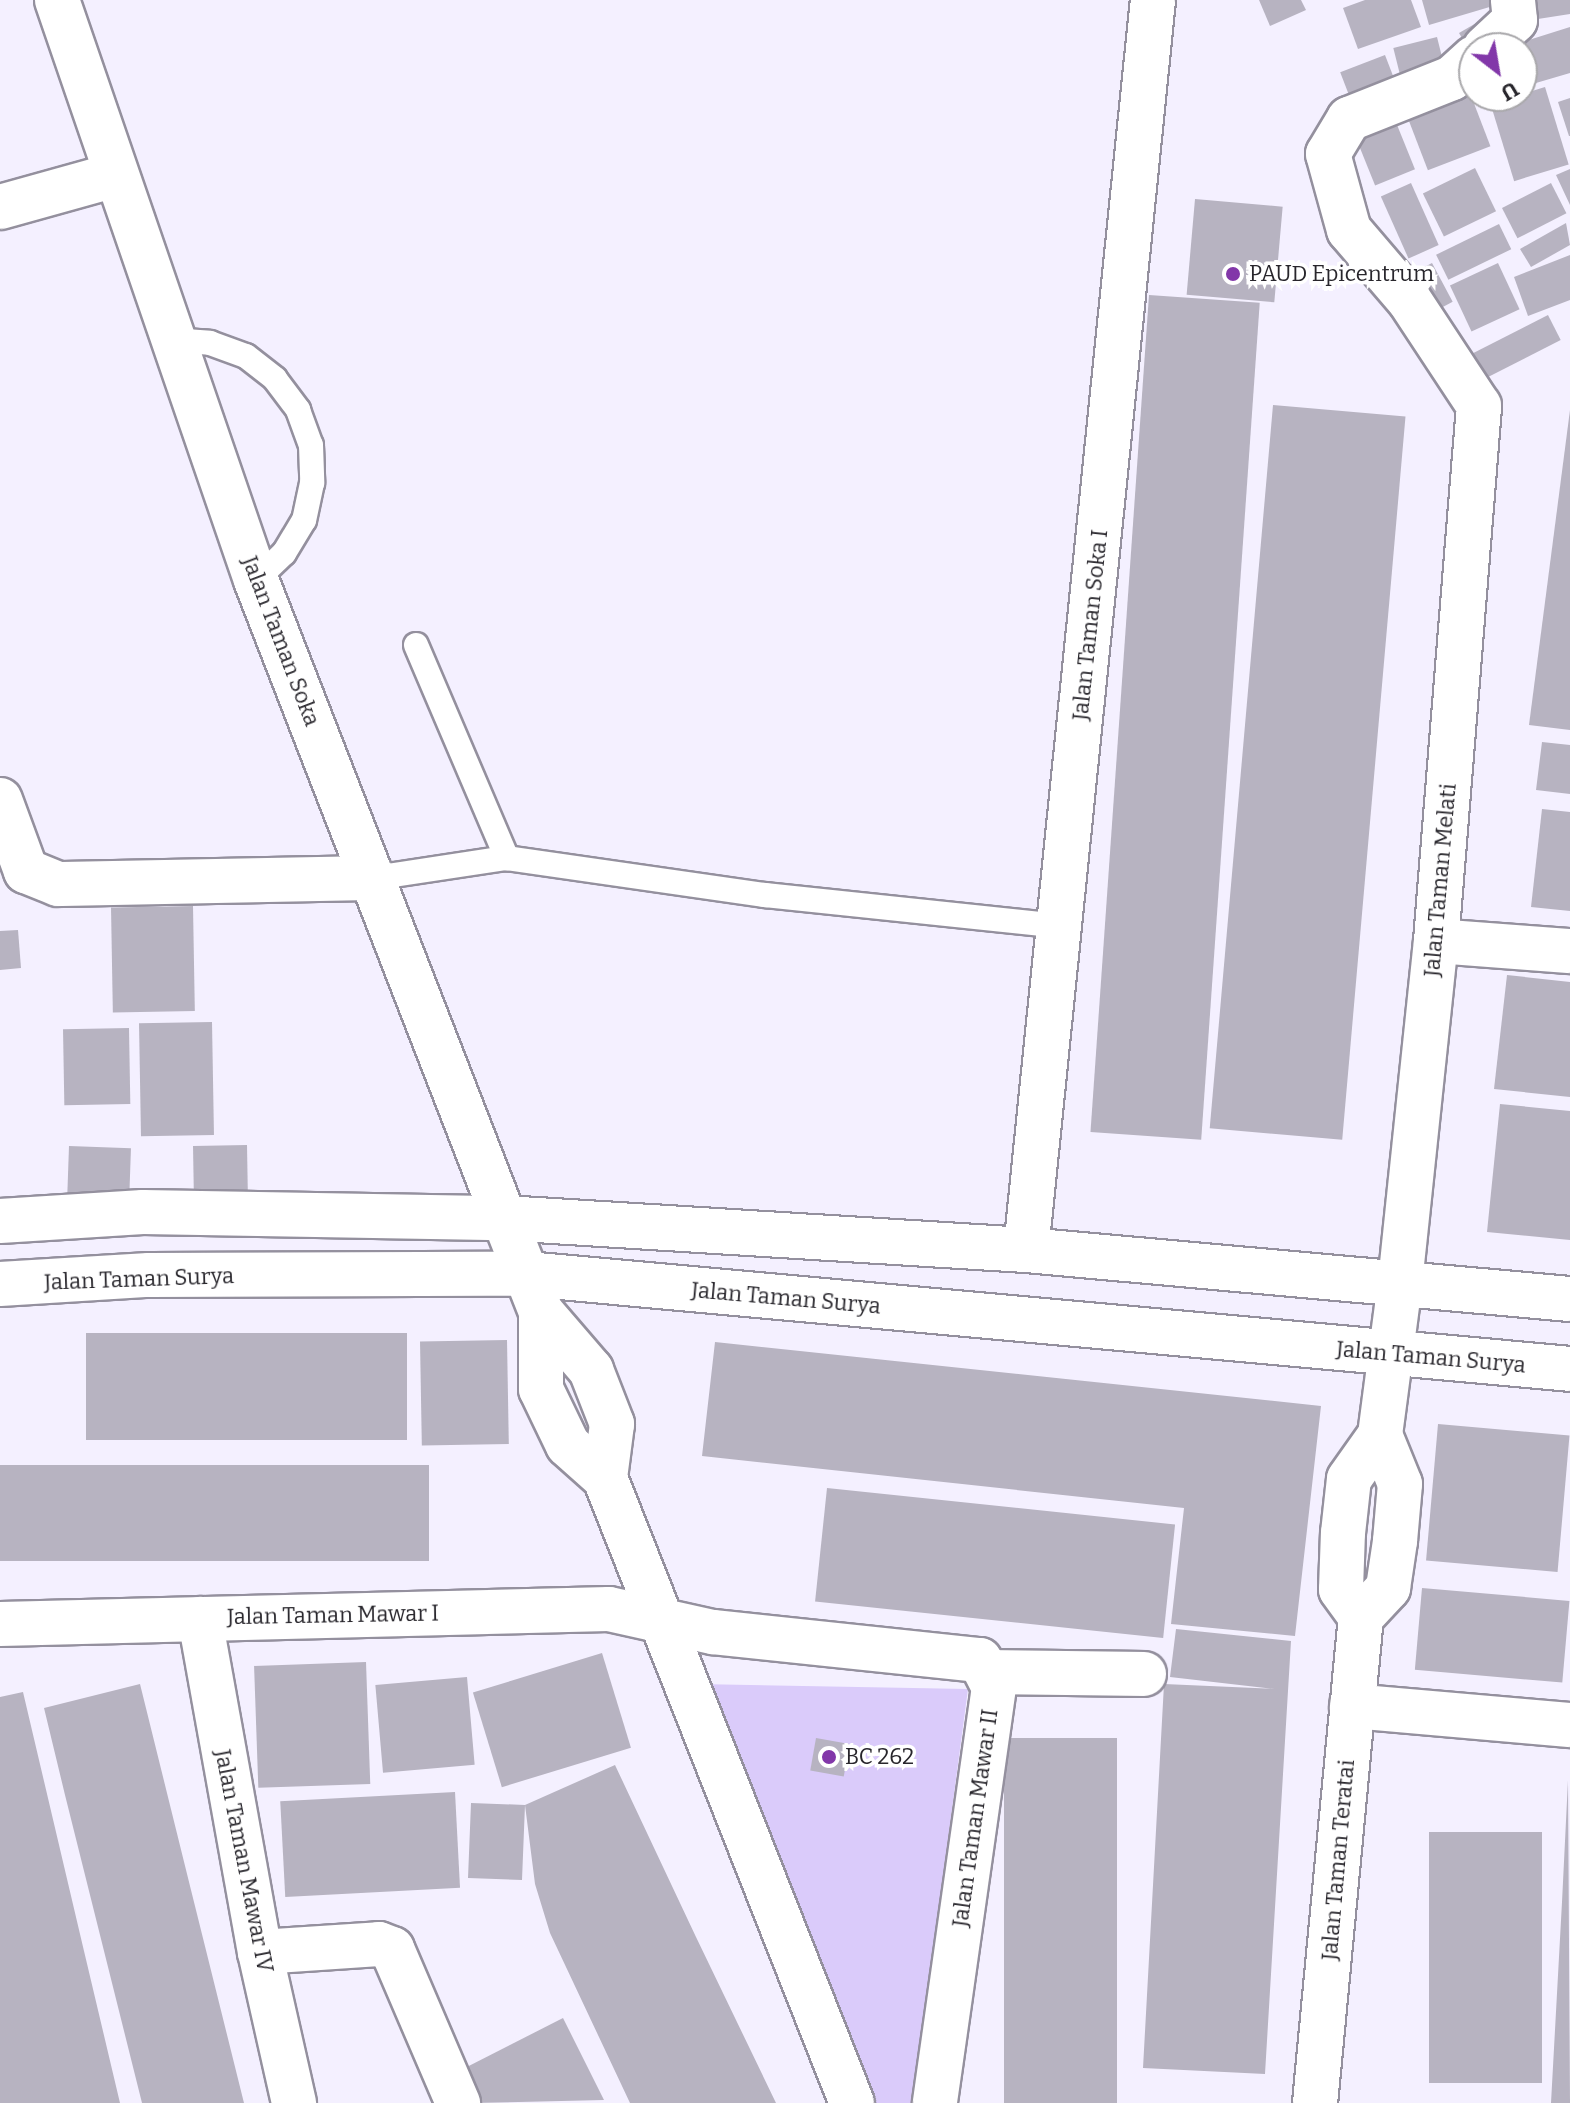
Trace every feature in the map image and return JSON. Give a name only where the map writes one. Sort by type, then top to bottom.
[{"type":"street","name":"Jalan Taman Soka","points":[[57,0],[171,340],[256,580],[504,1218],[534,1293],[591,1370],[612,1424],[605,1478],[665,1621]]},
{"type":"street","name":"Jalan Taman Soka I","points":[[1026,1250],[1153,0]]},
{"type":"street","points":[[1502,32],[1515,20],[1513,0]]},
{"type":"street","name":"Jalan Taman Melati","points":[[1391,1354],[1436,941],[1479,406],[1409,300],[1349,230],[1328,154],[1349,119],[1452,78],[1458,73]]},
{"type":"street","points":[[0,207],[115,175]]},
{"type":"street","points":[[0,800],[26,871],[58,884],[374,878]]},
{"type":"street","points":[[1436,941],[1570,951]]},
{"type":"street","points":[[0,1221],[143,1212],[504,1218],[1026,1250],[1570,1299]]},
{"type":"street","name":"Jalan Taman Surya","points":[[0,1284],[149,1275],[534,1293],[1570,1369]]},
{"type":"street","name":"Jalan Taman Teratai","points":[[1315,2103],[1361,1617],[1388,1588],[1395,1541],[1400,1484],[1380,1435],[1391,1354]]},
{"type":"street","name":"Jalan Taman Mawar I","points":[[0,1624],[609,1609],[665,1621]]},
{"type":"street","name":"Jalan Taman Mawar IV","points":[[200,1619],[260,1952],[294,2103]]},
{"type":"street","points":[[665,1621],[713,1632],[967,1655],[988,1672],[1144,1674]]},
{"type":"street","points":[[665,1621],[852,2103]]},
{"type":"street","name":"Jalan Taman Mawar II","points":[[935,2103],[994,1687],[988,1672]]},
{"type":"street","points":[[1352,1706],[1570,1725]]},
{"type":"street","points":[[260,1952],[379,1944],[392,1949],[458,2103]]},
{"type":"lane","points":[[171,340],[210,343],[246,356],[275,379],[298,410],[311,445],[312,483],[304,520],[284,553],[256,580]]},
{"type":"lane","points":[[416,645],[507,858]]},
{"type":"lane","points":[[374,878],[507,858],[765,895],[1061,926]]},
{"type":"shaded area","points":[[696,1684],[968,1689],[913,2103],[861,2103]]},
{"type":"building","points":[[1259,0],[1301,0],[1306,10],[1270,26]]},
{"type":"building","points":[[1365,0],[1411,0],[1421,27],[1358,49],[1343,8]]},
{"type":"building","points":[[1422,0],[1492,0],[1493,6],[1429,25]]},
{"type":"building","points":[[1522,0],[1570,0],[1570,14],[1525,21]]},
{"type":"building","points":[[1485,18],[1479,32],[1461,32]]},
{"type":"building","points":[[1570,27],[1570,73],[1538,82],[1538,37]]},
{"type":"building","points":[[1437,37],[1445,68],[1401,79],[1393,48]]},
{"type":"building","points":[[1385,55],[1398,89],[1353,106],[1340,72]]},
{"type":"building","points":[[1458,83],[1458,112],[1477,112],[1490,146],[1428,170],[1402,104]]},
{"type":"building","points":[[1545,87],[1569,164],[1514,181],[1493,112],[1538,112],[1538,89]]},
{"type":"building","points":[[1570,98],[1570,136],[1569,136],[1558,102]]},
{"type":"building","points":[[1391,110],[1415,169],[1375,185],[1351,126]]},
{"type":"building","points":[[1475,168],[1496,211],[1444,237],[1423,193]]},
{"type":"building","points":[[1570,169],[1570,205],[1556,175]]},
{"type":"building","points":[[1411,183],[1439,245],[1409,259],[1381,196]]},
{"type":"building","points":[[1551,183],[1566,213],[1517,238],[1502,208]]},
{"type":"building","points":[[1195,199],[1283,207],[1274,302],[1187,295]]},
{"type":"building","points":[[1566,223],[1570,245],[1531,267],[1520,249]]},
{"type":"building","points":[[1499,224],[1511,249],[1448,280],[1436,255]]},
{"type":"building","points":[[1570,255],[1570,300],[1528,316],[1514,277]]},
{"type":"building","points":[[1432,263],[1453,302],[1431,314],[1410,275]]},
{"type":"building","points":[[1498,263],[1520,309],[1472,332],[1450,285]]},
{"type":"building","points":[[1149,295],[1260,303],[1201,1140],[1090,1132]]},
{"type":"building","points":[[1548,315],[1561,340],[1483,379],[1470,354]]},
{"type":"building","points":[[1273,405],[1405,417],[1342,1140],[1210,1128]]},
{"type":"building","points":[[1570,410],[1570,730],[1529,725]]},
{"type":"building","points":[[1542,742],[1570,745],[1570,794],[1536,790]]},
{"type":"building","points":[[1542,809],[1570,812],[1570,911],[1531,907]]},
{"type":"building","points":[[193,906],[195,1011],[113,1012],[111,907]]},
{"type":"building","points":[[18,930],[21,968],[0,970],[0,931]]},
{"type":"building","points":[[1507,975],[1570,982],[1570,1097],[1494,1089]]},
{"type":"building","points":[[212,1022],[214,1135],[141,1136],[139,1023]]},
{"type":"building","points":[[129,1028],[130,1104],[64,1105],[63,1029]]},
{"type":"building","points":[[1500,1104],[1570,1111],[1570,1240],[1487,1232]]},
{"type":"building","points":[[247,1145],[248,1193],[194,1194],[193,1146]]},
{"type":"building","points":[[69,1146],[131,1148],[129,1202],[67,1200]]},
{"type":"building","points":[[86,1333],[407,1333],[407,1440],[86,1440]]},
{"type":"building","points":[[507,1340],[509,1444],[422,1446],[420,1342]]},
{"type":"building","points":[[715,1342],[1321,1406],[1295,1636],[1171,1624],[1184,1508],[702,1456]]},
{"type":"building","points":[[1438,1424],[1569,1436],[1558,1572],[1426,1560]]},
{"type":"building","points":[[0,1465],[429,1465],[429,1561],[0,1561]]},
{"type":"building","points":[[827,1488],[1175,1525],[1163,1638],[815,1601]]},
{"type":"building","points":[[1422,1588],[1569,1601],[1562,1683],[1415,1670]]},
{"type":"building","points":[[1176,1629],[1291,1641],[1265,2074],[1143,2068],[1164,1684],[1275,1689],[1170,1677]]},
{"type":"building","points":[[602,1653],[631,1748],[502,1787],[473,1692]]},
{"type":"building","points":[[366,1662],[370,1784],[258,1788],[254,1666]]},
{"type":"building","points":[[467,1677],[475,1765],[383,1773],[375,1685]]},
{"type":"building","points":[[140,1684],[244,2103],[142,2103],[65,1795],[44,1708]]},
{"type":"building","points":[[23,1692],[120,2103],[0,2103],[0,1697]]},
{"type":"building","name":"BC 262","points":[[816,1738],[849,1744],[844,1776],[810,1770]]},
{"type":"building","points":[[1004,1738],[1117,1738],[1117,2103],[1004,2103]]},
{"type":"building","points":[[615,1765],[776,2103],[630,2103],[550,1933],[535,1884],[525,1805]]},
{"type":"building","points":[[1568,1780],[1570,2103],[1551,2103],[1562,1902]]},
{"type":"building","points":[[455,1792],[460,1888],[285,1897],[280,1801]]},
{"type":"building","points":[[471,1803],[525,1805],[522,1880],[468,1878]]},
{"type":"building","points":[[1429,1832],[1542,1832],[1542,2083],[1429,2083]]},
{"type":"building","points":[[563,2018],[604,2100],[473,2103],[457,2072]]},
{"type":"place","name":"PAUD Epicentrum","points":[[1233,274]]},
{"type":"place","name":"BC 262","points":[[829,1757]]}]
